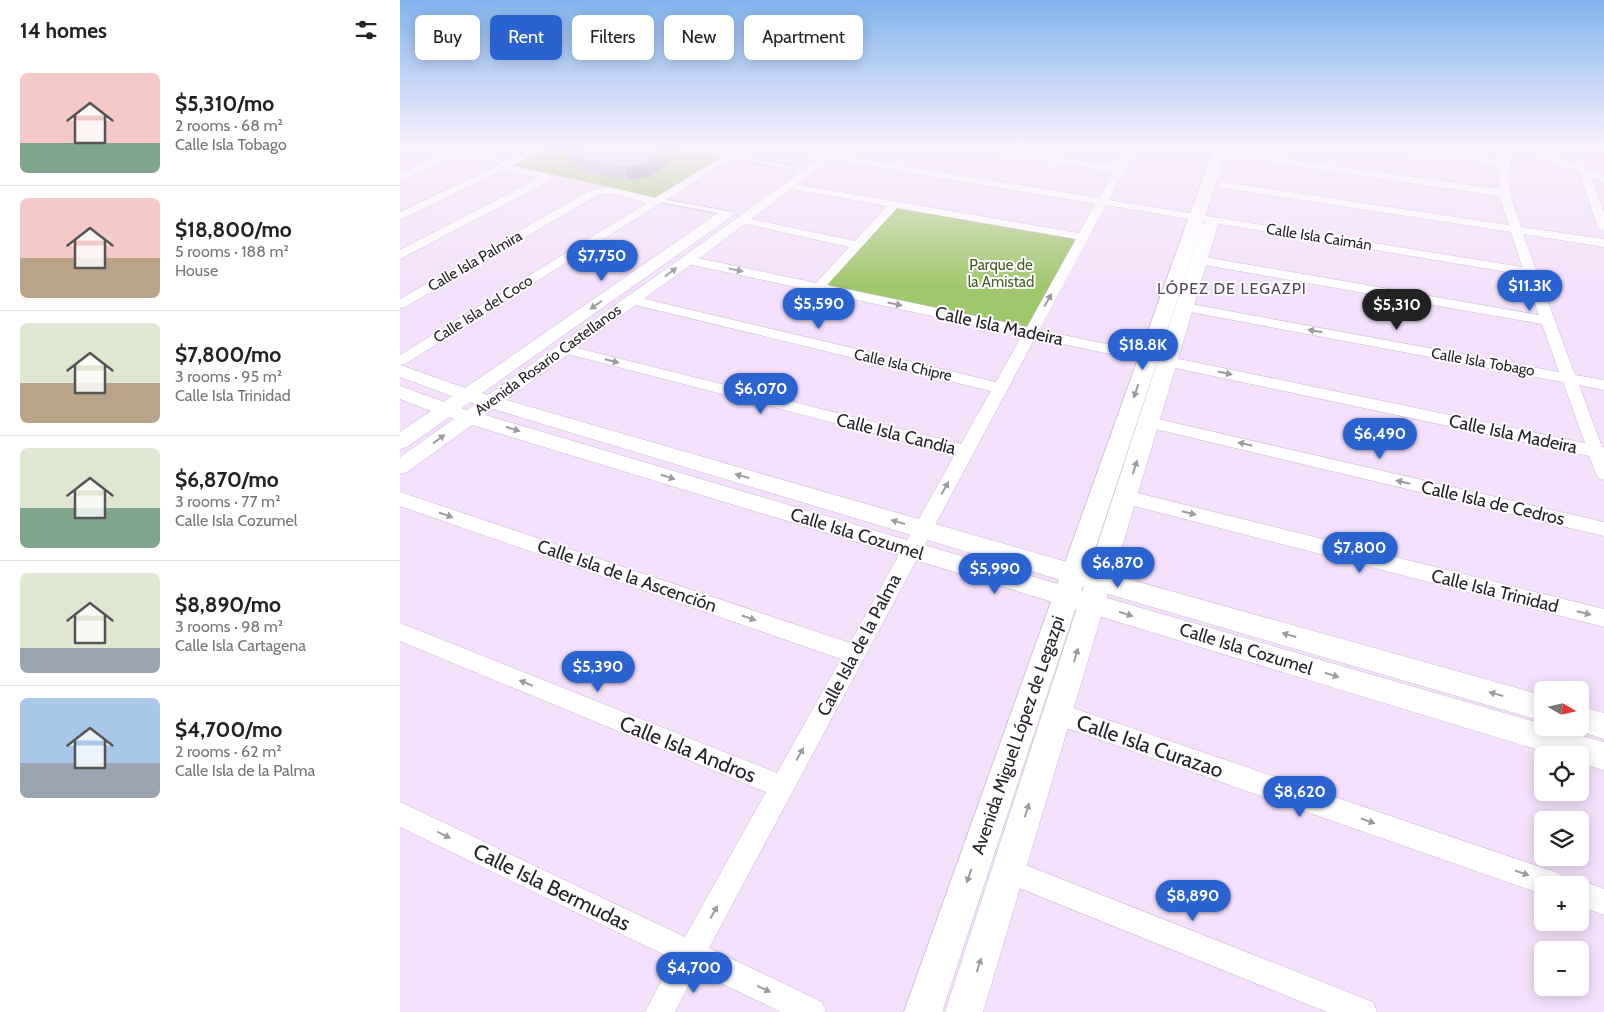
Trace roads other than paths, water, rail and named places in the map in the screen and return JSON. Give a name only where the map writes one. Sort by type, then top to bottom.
[{"type":"main road","name":"Avenida Miguel López de Legazpi","points":[[922,1012],[1070,585],[1158,359],[1213,194]]},
{"type":"main road","name":"Avenida Miguel López de Legazpi","points":[[964,1012],[1149,422],[1158,359],[1185,307],[1200,260],[1204,218],[1218,194]]},
{"type":"street","points":[[400,216],[444,194]]},
{"type":"street","points":[[400,255],[516,194]]},
{"type":"street","name":"Calle Isla Palmira","points":[[400,304],[591,194]]},
{"type":"street","name":"Calle Isla Palmira","points":[[624,194],[658,201]]},
{"type":"street","name":"Calle Isla del Coco","points":[[400,361],[669,194]]},
{"type":"street","name":"Avenida Rosario Castellanos","points":[[491,402],[688,260],[760,194]]},
{"type":"street","name":"Avenida Rosario Castellanos","points":[[400,467],[469,406],[734,217],[774,194]]},
{"type":"street","points":[[837,194],[1083,237]]},
{"type":"street","name":"Calle Isla Caimán","points":[[1061,194],[1530,272]]},
{"type":"street","name":"Calle Isla de la Palma","points":[[659,1012],[910,550],[1107,194]]},
{"type":"street","points":[[1283,194],[1604,243]]},
{"type":"street","points":[[1504,194],[1548,321],[1600,452],[1604,474]]},
{"type":"street","points":[[1592,194],[1604,228]]},
{"type":"street","points":[[658,201],[858,245]]},
{"type":"street","points":[[818,288],[895,204]]},
{"type":"street","name":"Calle Isla Madeira","points":[[688,260],[1600,452]]},
{"type":"street","points":[[1200,260],[1548,321]]},
{"type":"street","name":"Calle Isla Chipre","points":[[632,300],[999,388]]},
{"type":"street","name":"Calle Isla Tobago","points":[[1185,307],[1604,385]]},
{"type":"street","name":"Calle Isla Candia","points":[[565,349],[965,451]]},
{"type":"street","name":"Calle Isla Cozumel","points":[[400,371],[469,406],[910,550],[1070,585],[1534,706]]},
{"type":"street","name":"Calle Isla Cozumel","points":[[400,392],[446,410],[491,402],[922,529],[1070,585]]},
{"type":"street","name":"Avenida Rosario Castellanos","points":[[400,442],[446,410]]},
{"type":"street","name":"Calle Isla de Cedros","points":[[1149,422],[1604,529]]},
{"type":"street","name":"Calle Isla Trinidad","points":[[1125,497],[1604,618]]},
{"type":"street","name":"Calle Isla de la Ascención","points":[[400,499],[854,654]]},
{"type":"street","name":"Calle Isla Cozumel","points":[[1095,592],[1604,756]]},
{"type":"street","name":"Calle Isla Andros","points":[[400,632],[782,787]]},
{"type":"street","name":"Calle Isla Curazao","points":[[1058,714],[1534,878]]},
{"type":"street","points":[[1589,722],[1604,726]]},
{"type":"street","name":"Calle Isla Bermudas","points":[[400,814],[812,1012]]},
{"type":"street","points":[[1008,871],[1363,1012]]},
{"type":"street","points":[[1589,897],[1604,902]]},
{"type":"district","name":"LÓPEZ DE LEGAZPI","points":[[1232,288]]},
{"type":"park label","name":"Parque de la Amistad","points":[[1001,274]]}]
